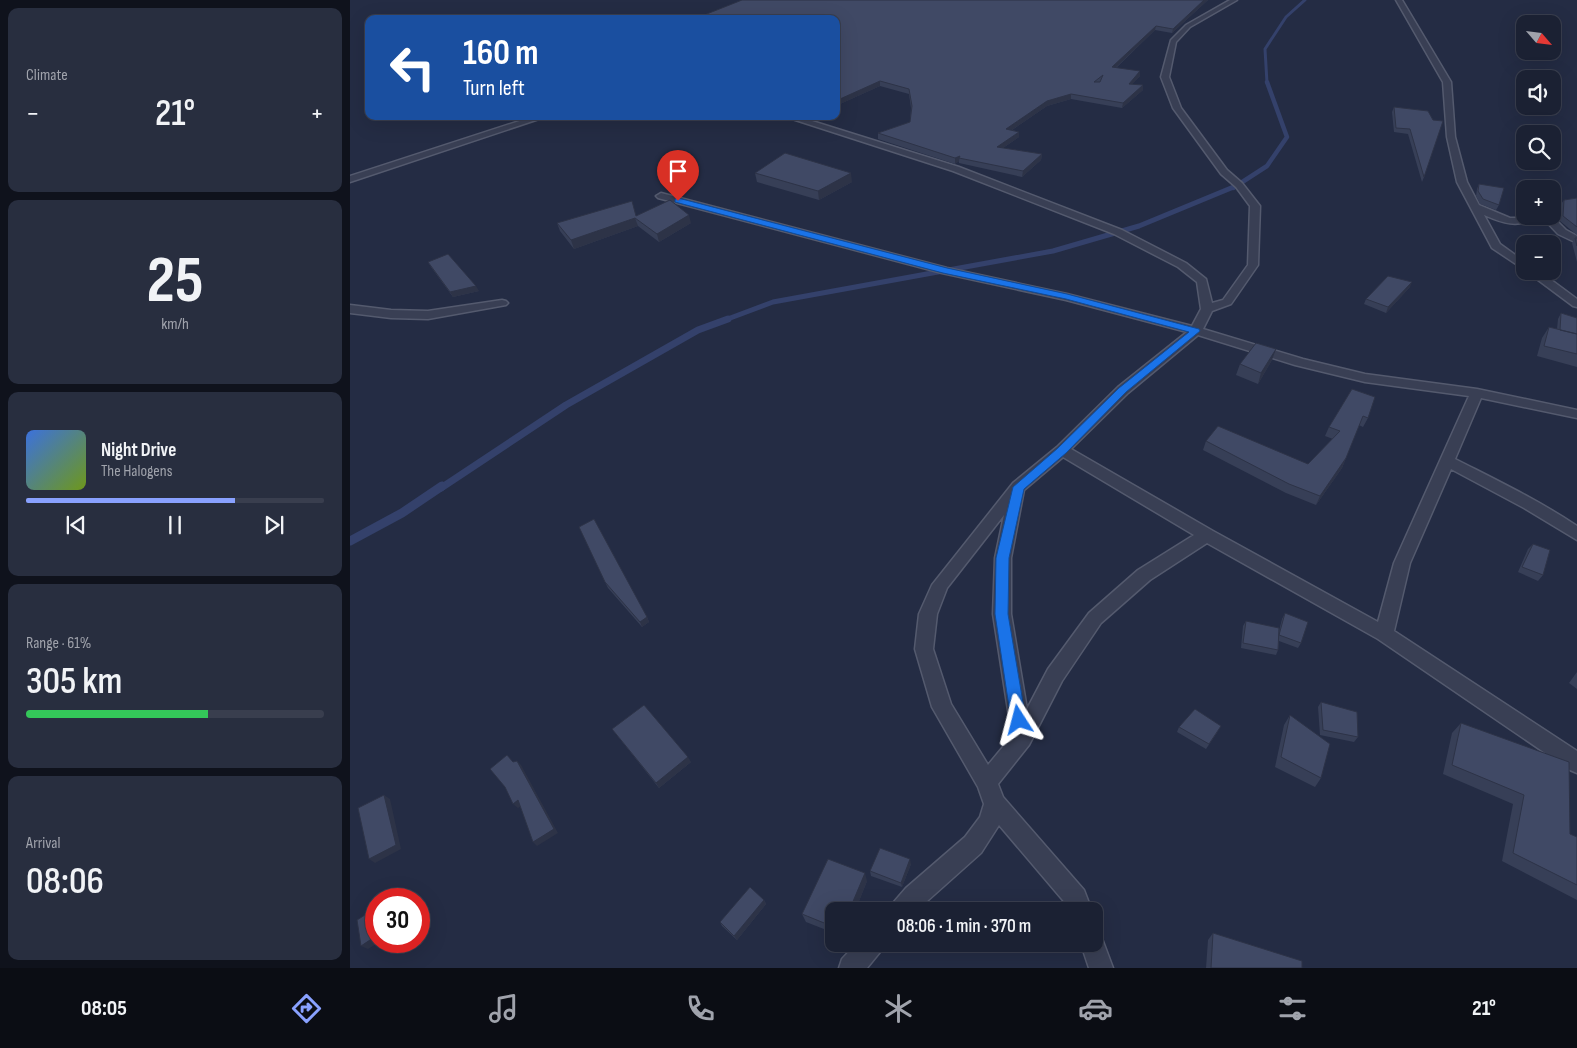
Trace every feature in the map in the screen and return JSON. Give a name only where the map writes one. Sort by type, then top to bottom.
[{"type":"street","points":[[1207,309],[1227,302],[1252,265],[1255,206],[1239,185],[1224,172],[1177,108],[1165,77],[1173,42],[1188,26],[1234,0]]},
{"type":"street","points":[[1399,0],[1447,82],[1451,137],[1462,182],[1496,246],[1516,260]]},
{"type":"street","points":[[350,179],[532,120]]},
{"type":"street","points":[[800,120],[956,169],[1118,232],[1182,265],[1202,281],[1207,309],[1196,331],[1123,390],[1062,450],[1018,487],[940,585],[928,614],[924,649],[942,707],[988,782],[995,804],[1078,902]]},
{"type":"street","points":[[660,196],[946,271],[1067,297],[1196,331],[1299,362],[1365,378],[1477,392],[1577,414]]},
{"type":"street","points":[[1475,207],[1498,218],[1516,221]]},
{"type":"street","points":[[1555,225],[1562,232],[1577,240]]},
{"type":"street","points":[[1544,280],[1577,304]]},
{"type":"street","points":[[350,309],[391,314],[428,315],[502,303]]},
{"type":"street","points":[[1384,634],[1402,563],[1477,392]]},
{"type":"street","points":[[1062,450],[1207,535],[1384,634],[1577,763]]},
{"type":"street","points":[[1447,461],[1512,495],[1560,522],[1577,534]]},
{"type":"street","points":[[1018,487],[1003,558],[1002,614],[1022,738]]},
{"type":"street","points":[[988,782],[1022,738],[1055,675],[1095,618],[1144,575],[1207,535]]},
{"type":"street","points":[[909,902],[973,845],[989,823],[995,804]]},
{"type":"street","points":[[852,968],[865,952]]},
{"type":"street","points":[[1095,952],[1101,968]]},
{"type":"building","points":[[742,0],[1204,0],[1173,29],[1156,26],[1112,67],[1140,71],[1129,84],[1143,85],[1123,103],[1071,94],[1047,101],[1006,129],[1019,132],[997,147],[1042,154],[1023,171],[959,158],[960,156],[955,158],[878,133],[910,122],[912,106],[909,89],[880,81],[840,99],[840,15],[704,15]],"holes":[[[1103,75],[1100,82],[1094,82]]]},
{"type":"building","points":[[1394,107],[1428,111],[1433,120],[1443,121],[1424,177],[1410,129],[1396,128]]},
{"type":"building","points":[[785,153],[851,173],[818,191],[755,173]]},
{"type":"building","points":[[1479,184],[1504,188],[1499,205],[1483,199],[1478,191]]},
{"type":"building","points":[[1577,198],[1577,227],[1563,216],[1564,200]]},
{"type":"building","points":[[670,200],[689,215],[657,234],[635,218],[571,240],[557,223],[632,201],[636,216]]},
{"type":"building","points":[[448,254],[476,286],[450,292],[428,262]]},
{"type":"building","points":[[1388,276],[1412,282],[1388,307],[1366,299]]},
{"type":"building","points":[[1561,313],[1577,318],[1577,334],[1560,330]]},
{"type":"building","points":[[1549,327],[1577,334],[1577,354],[1544,346]]},
{"type":"building","points":[[1256,343],[1276,349],[1261,373],[1240,364]]},
{"type":"building","points":[[1352,389],[1375,397],[1368,418],[1363,416],[1346,458],[1320,496],[1289,484],[1206,441],[1218,426],[1308,464],[1340,431],[1329,427]]},
{"type":"building","points":[[594,519],[647,617],[640,622],[605,582],[579,527]]},
{"type":"building","points":[[1533,544],[1550,550],[1543,575],[1522,567]]},
{"type":"building","points":[[1285,613],[1308,622],[1301,643],[1279,635]]},
{"type":"building","points":[[1246,621],[1279,628],[1278,650],[1243,643]]},
{"type":"building","points":[[1321,702],[1357,712],[1358,737],[1323,730]]},
{"type":"building","points":[[644,705],[688,757],[656,783],[612,729]]},
{"type":"building","points":[[1195,709],[1221,726],[1209,744],[1179,727]]},
{"type":"building","points":[[1290,715],[1330,744],[1321,778],[1281,757]]},
{"type":"building","points":[[1461,723],[1569,762],[1570,834],[1577,837],[1577,885],[1513,853],[1524,795],[1452,765]]},
{"type":"building","points":[[507,755],[513,762],[517,761],[554,829],[533,842],[518,800],[513,804],[505,787],[490,769]]},
{"type":"building","points":[[384,795],[396,845],[369,859],[358,808]]},
{"type":"building","points":[[880,848],[910,859],[901,883],[870,871]]},
{"type":"building","points":[[828,859],[865,873],[853,902],[825,902],[825,923],[802,914]]},
{"type":"building","points":[[750,887],[764,900],[734,936],[720,922]]},
{"type":"building","points":[[365,915],[365,943],[361,946],[357,920]]},
{"type":"building","points":[[1213,933],[1302,961],[1302,968],[1211,968]]},
{"type":"waterway","points":[[1267,83],[1265,49],[1286,17],[1305,0]]},
{"type":"waterway","points":[[1233,188],[1267,166],[1287,137],[1267,82]]},
{"type":"waterway","points":[[725,320],[773,302],[1053,251],[1139,226],[1236,186]]},
{"type":"waterway","points":[[441,488],[566,405],[698,330],[728,319]]},
{"type":"waterway","points":[[350,541],[402,513],[442,486]]},
{"type":"route","points":[[678,201],[772,224],[946,271],[1027,290],[1067,297],[1196,331],[1123,390],[1062,450],[1018,487],[1003,558],[1002,614],[1019,720]]}]
